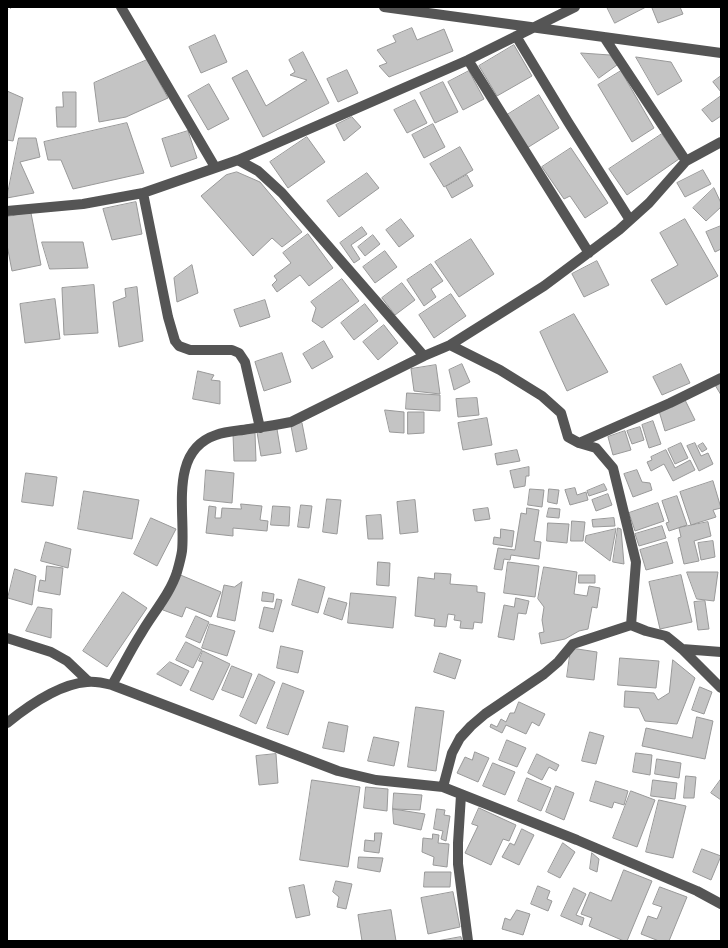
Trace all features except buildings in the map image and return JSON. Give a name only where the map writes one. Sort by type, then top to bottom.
[{"type":"street","points":[[121,7],[215,167]]},
{"type":"street","points":[[384,7],[721,53]]},
{"type":"street","points":[[7,210],[83,204],[143,193],[238,160],[468,60],[576,7]]},
{"type":"street","points":[[516,36],[630,220]]},
{"type":"street","points":[[604,37],[686,161]]},
{"type":"street","points":[[468,60],[589,253]]},
{"type":"street","points":[[112,685],[177,573],[182,551],[182,482],[186,464],[191,454],[202,441],[229,431],[260,428],[291,422],[424,356],[450,345],[544,286],[589,253],[650,203],[686,161],[721,142]]},
{"type":"street","points":[[238,160],[258,171],[282,193],[424,356]]},
{"type":"street","points":[[143,193],[174,341],[184,349],[232,350],[239,352],[245,362],[260,428]]},
{"type":"street","points":[[450,345],[500,370],[542,396],[561,413],[568,437],[579,444],[596,448],[613,468],[636,562],[631,625]]},
{"type":"street","points":[[579,444],[721,378]]},
{"type":"street","points":[[443,788],[452,753],[460,738],[485,714],[544,674],[558,662],[573,644],[631,625],[646,631],[666,636],[682,648],[721,688]]},
{"type":"street","points":[[7,638],[51,652],[67,661],[88,681]]},
{"type":"street","points":[[682,648],[721,652]]},
{"type":"street","points":[[7,724],[25,709],[43,698],[68,686],[88,681],[112,685],[338,771],[376,780],[443,788],[576,840],[690,888],[721,904]]},
{"type":"street","points":[[461,795],[458,864],[468,941]]},
{"type":"path","points":[[7,9],[12,7]]}]
